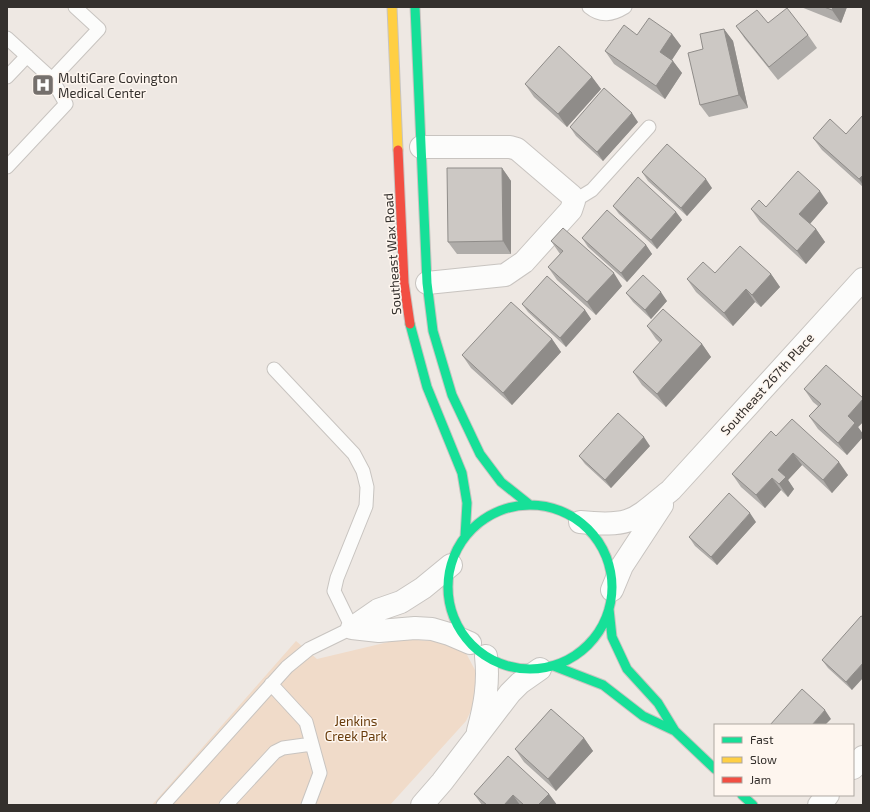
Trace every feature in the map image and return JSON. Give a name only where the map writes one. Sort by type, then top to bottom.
[{"type":"street","name":"Southeast Wax Road","points":[[392,7],[404,283],[419,364],[458,463],[464,486],[467,503],[465,537]]},
{"type":"street","points":[[416,7],[427,283],[433,331],[440,361],[452,395],[480,454],[501,482],[530,505]]},
{"type":"street","points":[[421,147],[510,147],[516,150],[572,196],[574,201],[570,210],[524,262],[505,275],[427,283]]},
{"type":"street","name":"Southeast 267th Place","points":[[580,522],[613,524],[628,522],[636,519],[671,490],[863,279]]},
{"type":"street","name":"Southeast 267th Place","points":[[611,599],[622,566],[671,490]]},
{"type":"street","points":[[476,736],[486,696],[488,675],[478,650],[458,626],[450,607],[448,586],[451,565],[456,550],[465,537],[478,523],[494,513],[512,507],[530,505],[556,509],[580,522],[592,532],[601,545],[611,574],[612,637],[619,654],[635,679],[658,703],[675,731],[714,768]]},
{"type":"street","points":[[352,628],[378,610],[401,602],[423,588],[451,565]]},
{"type":"street","points":[[422,805],[520,683],[547,667],[569,659],[583,650],[594,638],[603,624],[611,599]]},
{"type":"street","points":[[352,628],[379,631],[415,628],[432,629],[450,634],[509,666],[521,669],[547,667],[586,676],[603,685],[643,716],[675,731]]},
{"type":"street","points":[[854,767],[863,757]]},
{"type":"street","points":[[743,796],[753,805]]},
{"type":"street","points":[[819,805],[827,796]]},
{"type":"lane","points":[[52,79],[99,29],[75,7]]},
{"type":"lane","points":[[588,7],[600,14],[609,14],[626,7]]},
{"type":"lane","points":[[7,38],[52,79],[66,104],[7,168]]},
{"type":"lane","points":[[7,77],[27,56]]},
{"type":"lane","points":[[574,201],[592,190],[649,127]]},
{"type":"lane","points":[[163,805],[287,666],[309,649],[352,628],[334,591],[337,578],[366,506],[367,487],[363,471],[351,450],[274,369]]},
{"type":"lane","points":[[272,684],[306,722],[320,774],[308,805]]},
{"type":"lane","points":[[226,805],[275,752],[283,748],[312,744]]},
{"type":"green space","name":"Jenkins Creek Park","points":[[401,639],[448,642],[466,653],[475,670],[477,698],[466,721],[390,805],[152,805],[296,641],[317,659]]},
{"type":"building","points":[[824,7],[833,7],[832,10]]},
{"type":"building","points":[[787,8],[808,35],[769,67],[736,26],[757,10],[768,23]]},
{"type":"building","points":[[649,18],[672,34],[660,52],[673,61],[656,86],[605,51],[624,25],[637,35]]},
{"type":"building","points":[[724,29],[739,95],[700,105],[688,53],[703,49],[700,34]]},
{"type":"building","points":[[559,46],[592,77],[558,114],[525,84]]},
{"type":"building","points":[[604,88],[632,113],[597,152],[570,127]]},
{"type":"building","points":[[863,115],[863,175],[859,179],[813,138],[830,119],[846,134]]},
{"type":"building","points":[[667,144],[706,179],[681,208],[642,172]]},
{"type":"building","points":[[447,168],[502,168],[503,241],[448,242]]},
{"type":"building","points":[[798,171],[820,191],[799,214],[816,229],[797,251],[751,209],[759,200],[766,207]]},
{"type":"building","points":[[638,177],[676,212],[651,240],[613,206]]},
{"type":"building","points":[[607,210],[646,245],[621,273],[582,238]]},
{"type":"building","points":[[563,228],[614,273],[587,302],[548,267],[563,251],[551,241]]},
{"type":"building","points":[[740,246],[771,274],[752,295],[746,289],[724,313],[687,279],[703,262],[715,273]]},
{"type":"building","points":[[643,275],[661,292],[645,310],[626,293]]},
{"type":"building","points":[[547,276],[585,310],[560,338],[522,304]]},
{"type":"building","points":[[511,302],[552,339],[503,393],[462,355]]},
{"type":"building","points":[[663,309],[702,344],[657,394],[633,372],[662,340],[647,326]]},
{"type":"building","points":[[826,365],[863,398],[848,416],[855,423],[838,443],[809,416],[821,404],[804,389]]},
{"type":"building","points":[[618,413],[644,437],[605,480],[579,456]]},
{"type":"building","points":[[792,419],[839,462],[823,480],[793,453],[778,470],[786,477],[779,484],[772,478],[756,495],[732,474],[771,431],[776,436]]},
{"type":"building","points":[[729,493],[750,513],[711,557],[689,537]]},
{"type":"building","points":[[861,616],[863,617],[863,663],[846,682],[822,660]]},
{"type":"building","points":[[802,689],[825,710],[813,724],[771,724]]},
{"type":"building","points":[[551,709],[584,738],[548,779],[515,749]]},
{"type":"building","points":[[508,756],[549,794],[538,805],[524,805],[513,795],[504,805],[487,805],[474,794]]},
{"type":"traffic: fast","points":[[415,7],[427,283],[433,331],[452,395],[480,454],[501,482],[530,505]]},
{"type":"traffic: fast","points":[[410,324],[427,387],[462,473],[467,503],[465,537]]},
{"type":"traffic: fast","points":[[522,505],[538,505],[561,511],[576,519],[588,529],[598,541],[606,556],[612,579],[612,587],[612,595],[606,618],[598,633],[588,645],[576,655],[561,663],[538,669],[522,669],[499,663],[484,655],[472,645],[462,633],[452,611],[448,595],[448,579],[454,556],[462,541],[472,529],[484,519],[506,509],[522,505]]},
{"type":"traffic: fast","points":[[609,609],[612,637],[627,669],[658,703],[675,731],[714,768]]},
{"type":"traffic: fast","points":[[554,666],[603,685],[643,716],[675,731]]},
{"type":"traffic: fast","points":[[743,796],[753,805]]},
{"type":"traffic: slow","points":[[392,7],[398,150]]},
{"type":"traffic: jam","points":[[398,150],[404,283],[410,324]]},
{"type":"place","name":"MultiCare Covington Medical Center","points":[[43,85]]}]
